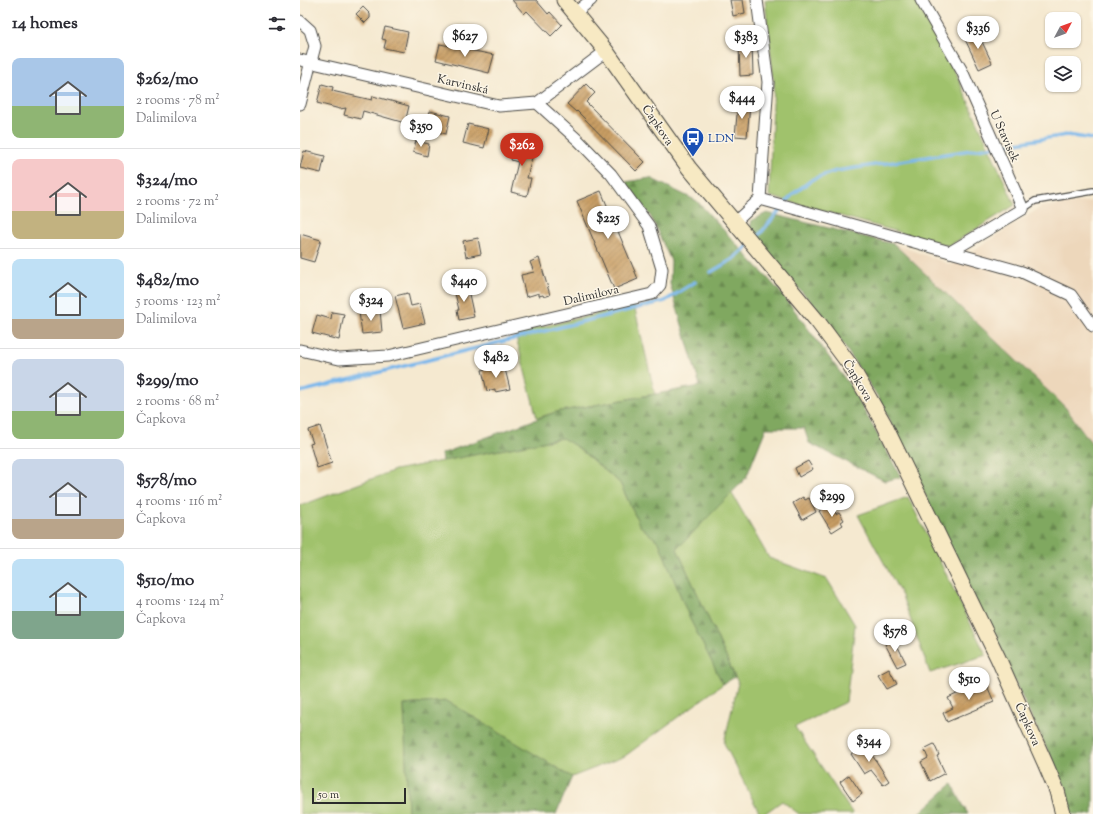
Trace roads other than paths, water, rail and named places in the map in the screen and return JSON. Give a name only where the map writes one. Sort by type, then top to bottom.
[{"type":"street","name":"Čapkova","points":[[564,0],[606,51],[672,145],[734,223],[834,343],[850,365],[884,424],[998,658],[1057,791],[1063,814]]},
{"type":"street","points":[[575,13],[591,0]]},
{"type":"street","points":[[734,223],[760,199],[768,82],[757,0]]},
{"type":"street","name":"U Stavisek","points":[[921,0],[962,71],[1023,209]]},
{"type":"street","points":[[300,21],[310,30],[315,46],[305,61],[300,104]]},
{"type":"street","points":[[537,103],[606,51]]},
{"type":"street","name":"Karvinská","points":[[305,61],[499,106],[537,103]]},
{"type":"street","name":"Dalimilova","points":[[300,350],[339,359],[388,356],[652,294],[660,284],[662,269],[649,226],[611,174],[579,141],[537,103]]},
{"type":"street","points":[[760,199],[1022,272],[1071,295],[1093,326]]},
{"type":"street","points":[[950,252],[1023,209]]},
{"type":"lane","points":[[1023,209],[1034,201],[1093,191]]},
{"type":"waterway","points":[[755,240],[793,194],[813,179],[836,171],[1067,135],[1093,139]]},
{"type":"waterway","points":[[711,272],[733,259],[749,245]]},
{"type":"waterway","points":[[300,392],[665,301],[695,282]]},
{"type":"place","name":"LDN","points":[[693,158]]}]
